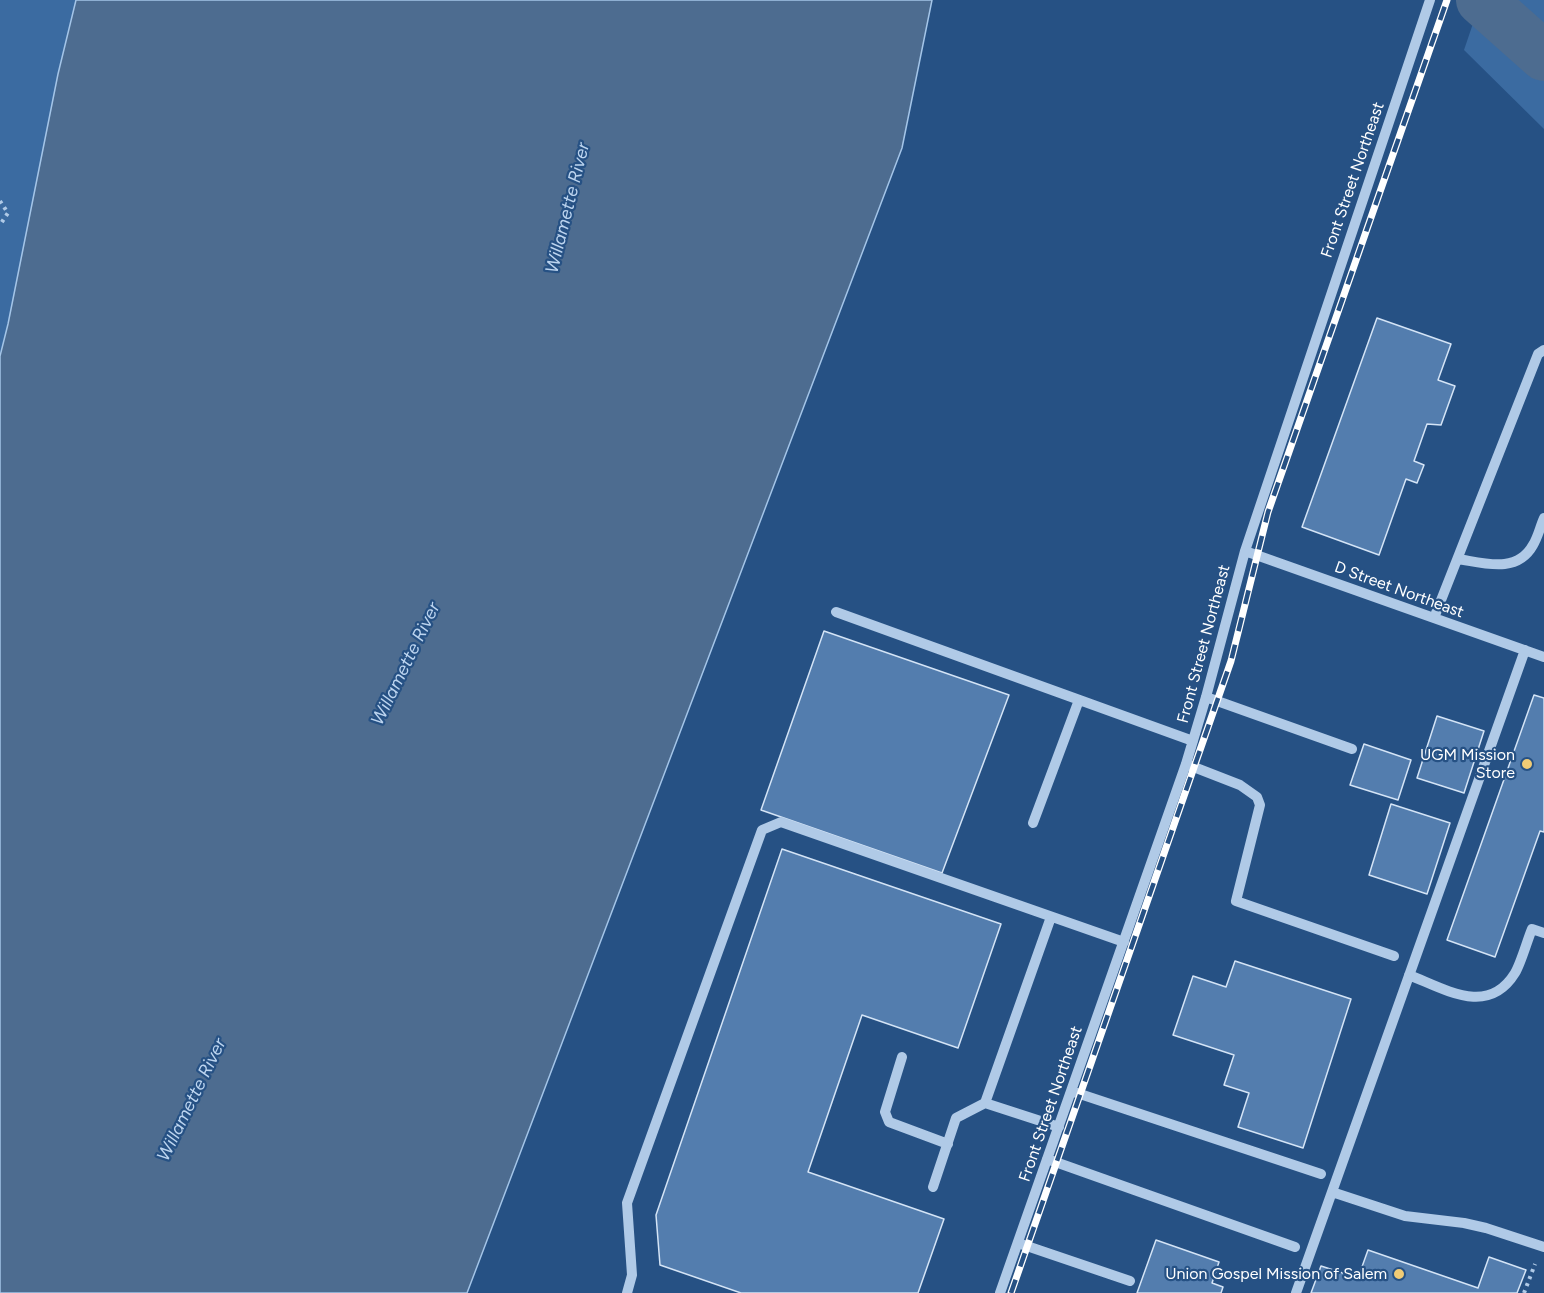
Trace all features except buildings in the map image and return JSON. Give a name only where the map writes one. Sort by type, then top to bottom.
[{"type":"street","name":"Front Street Northeast","points":[[1000,1293],[1186,764],[1245,551],[1429,1]]},
{"type":"street","points":[[1434,618],[1539,354],[1544,350]]},
{"type":"street","points":[[1458,560],[1499,565],[1519,561],[1532,547],[1544,518]]},
{"type":"street","name":"D Street Northeast","points":[[1245,551],[1544,657]]},
{"type":"street","points":[[836,612],[1193,741]]},
{"type":"street","points":[[1296,1293],[1525,650]]},
{"type":"street","points":[[1206,697],[1352,749]]},
{"type":"street","points":[[1034,824],[1079,700]]},
{"type":"street","points":[[1186,764],[1240,785],[1257,797],[1260,805],[1236,901],[1395,956]]},
{"type":"street","points":[[627,1293],[632,1275],[627,1203],[762,830],[781,822],[1124,942]]},
{"type":"street","points":[[933,1186],[956,1118],[985,1102],[1051,917]]},
{"type":"street","points":[[1409,975],[1466,997],[1482,997],[1498,992],[1515,973],[1532,928],[1544,933]]},
{"type":"street","points":[[902,1057],[885,1112],[889,1122],[948,1144]]},
{"type":"street","points":[[1071,1091],[1321,1174]]},
{"type":"street","points":[[985,1102],[1059,1127]]},
{"type":"street","points":[[1047,1159],[1295,1247]]},
{"type":"street","points":[[1332,1192],[1405,1216],[1464,1223],[1544,1247]]},
{"type":"street","points":[[1018,1243],[1130,1281]]},
{"type":"path","points":[[0,201],[8,213],[0,225]]},
{"type":"shaded area","points":[[0,0],[76,0],[58,74],[0,356]]},
{"type":"shaded area","points":[[1481,0],[1544,0],[1544,129],[1464,50]]},
{"type":"water","name":"Willamette River","points":[[76,0],[932,0],[902,148],[467,1293],[0,1293],[0,356],[58,74]]},
{"type":"waterway","points":[[1481,0],[1544,56]]},
{"type":"railway","points":[[1011,1293],[1231,661],[1268,512],[1447,0]]},
{"type":"place","name":"UGM Mission Store","points":[[1527,764]]},
{"type":"place","name":"Union Gospel Mission of Salem","points":[[1399,1274]]}]
